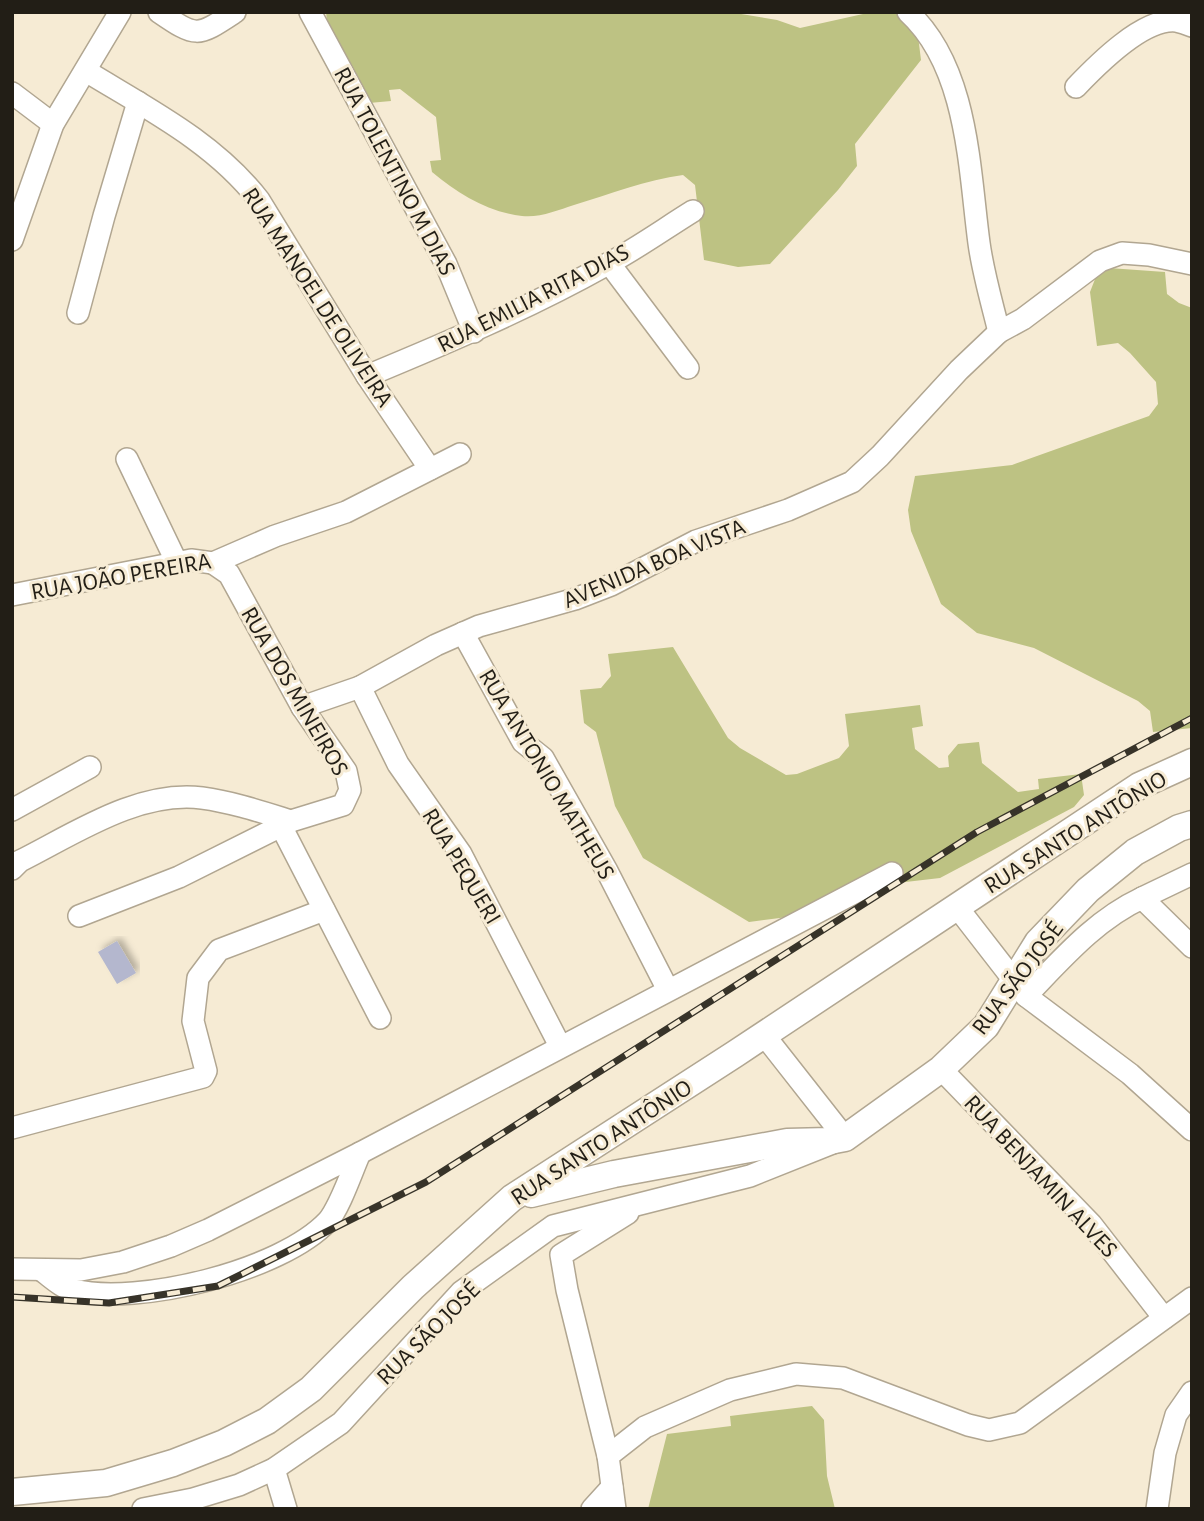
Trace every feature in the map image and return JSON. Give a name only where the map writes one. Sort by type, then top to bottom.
[{"type":"main road","name":"RUA SANTO ANTÔNIO","points":[[12,1492],[106,1483],[186,1458],[224,1443],[267,1421],[311,1389],[413,1287],[512,1198],[764,1035],[1139,786],[1192,762]]},
{"type":"main road","name":"RUA SÃO JOSÉ","points":[[845,1138],[941,1069],[986,1026],[1020,988],[1038,942],[1088,890],[1135,852],[1179,828],[1192,824]]},
{"type":"main road","points":[[512,1198],[614,1174],[787,1142],[845,1138]]},
{"type":"street","points":[[12,240],[53,124],[120,12]]},
{"type":"street","points":[[159,12],[186,31],[203,32],[235,12]]},
{"type":"street","name":"RUA TOLENTINO M DIAS","points":[[310,12],[446,264],[474,332]]},
{"type":"street","points":[[908,12],[925,27],[952,84],[964,124],[980,247],[999,332]]},
{"type":"street","points":[[1076,87],[1106,55],[1138,34],[1163,23],[1176,21],[1192,26]]},
{"type":"street","name":"RUA MANOEL DE OLIVEIRA","points":[[86,71],[209,148],[242,179],[273,222],[367,376],[430,469]]},
{"type":"street","points":[[12,93],[53,124]]},
{"type":"street","points":[[78,313],[138,102]]},
{"type":"street","name":"RUA EMILIA RITA DIAS","points":[[367,376],[474,332],[609,263],[693,211]]},
{"type":"street","name":"AVENIDA BOA VISTA","points":[[302,707],[360,687],[436,645],[479,626],[575,599],[696,541],[788,510],[852,482],[999,332],[1023,319],[1100,261],[1122,253],[1149,255],[1192,264]]},
{"type":"street","points":[[609,263],[688,368]]},
{"type":"street","name":"RUA JOÃO PEREIRA","points":[[12,595],[191,560],[212,563],[275,536],[345,512],[460,454]]},
{"type":"street","points":[[127,459],[177,563]]},
{"type":"street","name":"RUA DOS MINEIROS","points":[[79,916],[179,877],[286,824],[343,805],[350,790],[346,771],[302,707],[229,574],[212,563]]},
{"type":"street","name":"RUA ANTONIO MATHEUS","points":[[463,633],[523,742],[543,758],[550,769],[607,871],[668,990]]},
{"type":"street","name":"RUA PEQUERI","points":[[360,687],[398,764],[461,854],[560,1046]]},
{"type":"street","points":[[12,810],[90,766]]},
{"type":"street","points":[[12,869],[20,862],[131,806],[167,798],[201,798],[251,809],[286,824],[324,910],[380,1018]]},
{"type":"street","points":[[12,1269],[81,1269],[123,1262],[208,1230],[892,873]]},
{"type":"street","name":"RUA SÃO JOSÉ","points":[[1020,988],[1122,908],[1192,873]]},
{"type":"street","points":[[1142,898],[1192,947]]},
{"type":"street","points":[[957,907],[1020,988],[1129,1074],[1192,1130]]},
{"type":"street","points":[[12,1128],[203,1077],[206,1070],[193,1021],[198,978],[219,950],[324,910]]},
{"type":"street","points":[[764,1035],[845,1138]]},
{"type":"street","name":"RUA BENJAMIN ALVES","points":[[941,1069],[1091,1224],[1164,1318]]},
{"type":"street","name":"RUA SÃO JOSÉ","points":[[143,1509],[193,1499],[239,1485],[274,1469],[341,1423],[461,1292],[553,1226],[750,1176],[845,1138]]},
{"type":"street","points":[[41,1270],[69,1290],[107,1296],[153,1291],[242,1269],[303,1240],[329,1220],[360,1153]]},
{"type":"street","points":[[615,1509],[608,1456],[567,1290],[561,1255],[645,1203]]},
{"type":"street","points":[[608,1456],[645,1427],[730,1390],[796,1374],[843,1378],[968,1425],[989,1430],[1020,1423],[1192,1298]]},
{"type":"street","points":[[1157,1509],[1166,1453],[1176,1415],[1192,1392]]},
{"type":"street","points":[[274,1469],[286,1509]]},
{"type":"street","points":[[592,1509],[612,1487]]},
{"type":"green space","points":[[326,12],[729,12],[777,20],[800,28],[872,12],[915,12],[921,60],[855,144],[857,166],[838,190],[770,264],[738,267],[704,260],[695,185],[683,175],[642,184],[535,216],[497,211],[463,195],[432,172],[430,161],[441,160],[436,117],[400,89],[389,90],[391,101],[358,104],[328,31]]},
{"type":"green space","points":[[1099,269],[1165,272],[1167,294],[1192,308],[1192,728],[1153,732],[1150,711],[1138,701],[1034,648],[977,633],[941,604],[911,531],[908,510],[915,476],[1012,465],[1149,416],[1158,404],[1156,382],[1118,343],[1097,346],[1090,292]]},
{"type":"green space","points":[[673,647],[728,738],[786,775],[797,774],[839,758],[849,746],[845,714],[920,705],[923,726],[912,728],[915,749],[939,768],[949,767],[948,756],[958,744],[979,742],[982,763],[1018,792],[1039,789],[1038,779],[1081,774],[1084,795],[1074,807],[940,878],[854,888],[803,915],[749,922],[643,858],[615,806],[596,732],[584,723],[580,690],[601,688],[611,676],[608,654]]},
{"type":"green space","points":[[812,1406],[824,1420],[827,1476],[835,1509],[648,1509],[667,1434],[731,1426],[730,1416]]},
{"type":"building","points":[[117,941],[136,973],[117,984],[98,952]]},
{"type":"railway","points":[[12,1297],[109,1303],[218,1286],[426,1182],[977,832],[1192,718]]}]
